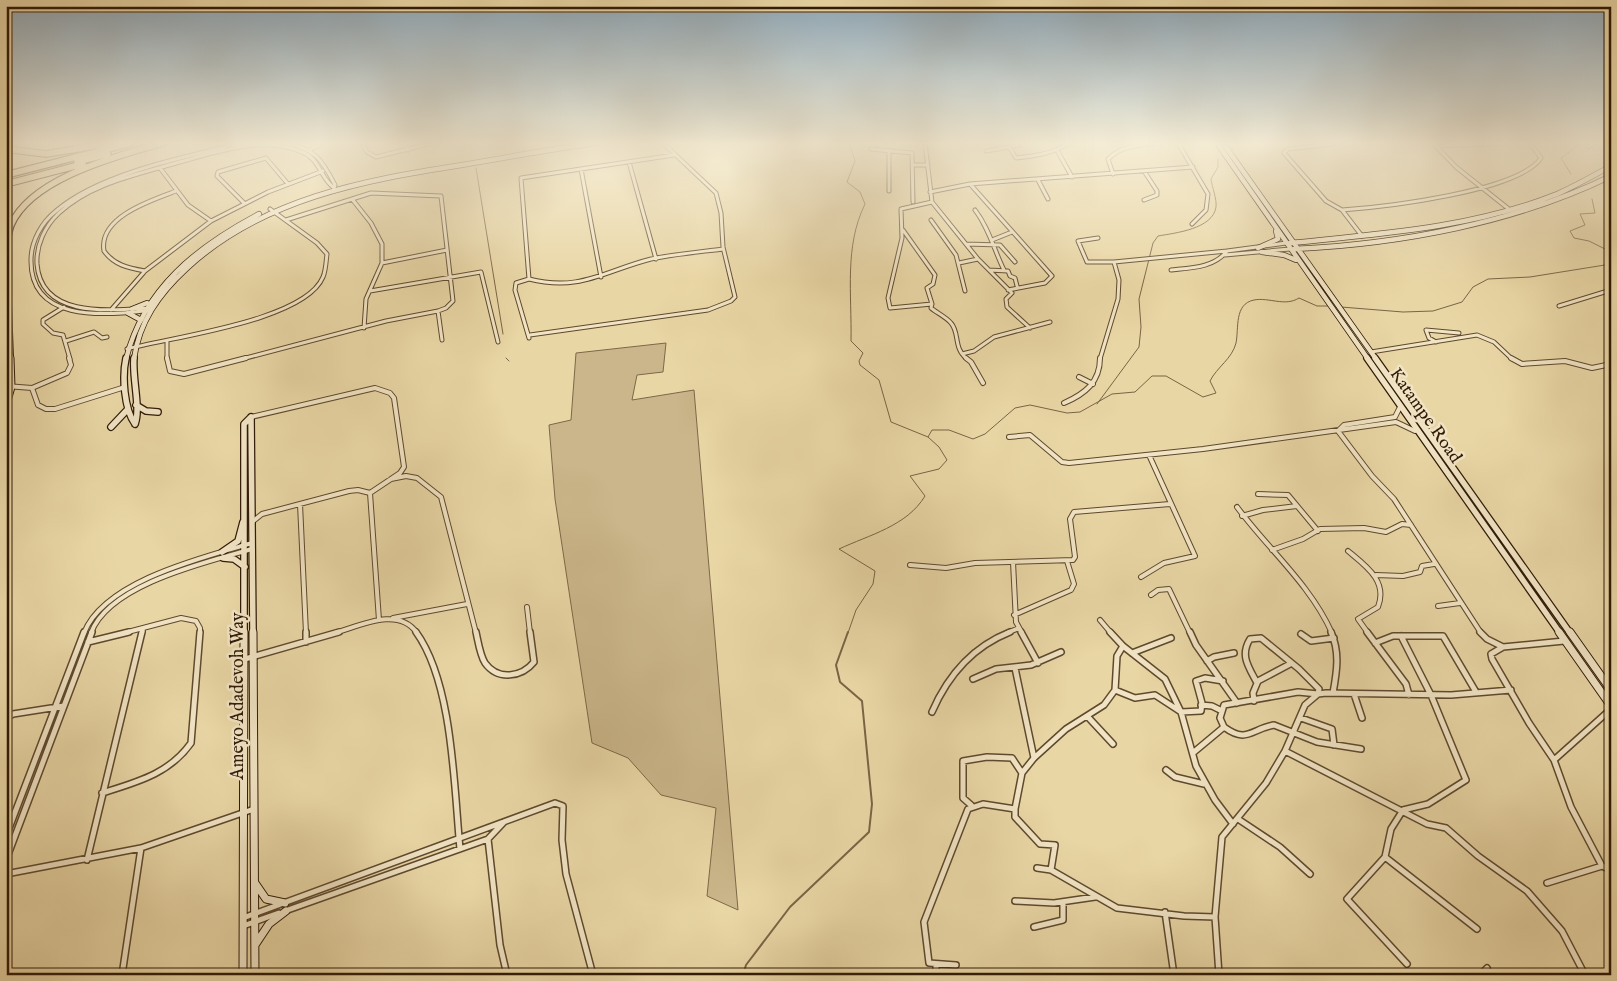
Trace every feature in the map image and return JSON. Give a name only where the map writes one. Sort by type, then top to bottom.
[{"type":"highway","points":[[6,243],[9,230],[18,214],[46,189]]},
{"type":"highway","points":[[6,250],[9,387],[6,404]]},
{"type":"main road","points":[[146,310],[135,346],[133,382],[138,418],[135,424],[131,420],[128,408],[124,367],[128,349],[139,319],[146,310],[178,276],[209,250],[241,228],[272,210],[326,189]]},
{"type":"main road","name":"Katampe Road","points":[[1249,189],[1286,244],[1302,260],[1371,352],[1611,690]]},
{"type":"main road","name":"Katampe Road","points":[[1255,189],[1298,249],[1302,260],[1400,407],[1611,707]]},
{"type":"main road","points":[[1286,244],[1362,236],[1510,210],[1570,189]]},
{"type":"main road","points":[[1290,249],[1311,248],[1472,226],[1538,209],[1587,189]]},
{"type":"main road","points":[[1260,250],[1278,239],[1276,228]]},
{"type":"main road","points":[[1414,228],[1421,234]]},
{"type":"main road","points":[[1285,231],[1297,238],[1318,240]]},
{"type":"main road","points":[[1260,250],[1302,260],[1305,253],[1311,248]]},
{"type":"main road","points":[[130,311],[153,303]]},
{"type":"main road","points":[[130,311],[139,319]]},
{"type":"main road","points":[[125,387],[133,382]]},
{"type":"main road","points":[[136,405],[146,411],[158,412]]},
{"type":"main road","points":[[111,428],[128,408]]},
{"type":"main road","name":"Ameyo Adadevoh Way","points":[[243,975],[245,567],[252,522],[249,510],[244,424],[251,417]]},
{"type":"main road","name":"Ameyo Adadevoh Way","points":[[251,417],[249,547],[253,657],[255,975]]},
{"type":"main road","points":[[222,555],[238,540],[249,510]]},
{"type":"main road","points":[[222,555],[234,558],[245,567]]},
{"type":"main road","points":[[254,882],[261,896],[268,902],[286,907],[269,924],[254,947]]},
{"type":"street","points":[[90,189],[80,193],[58,209],[43,224],[33,244],[29,273],[31,282],[41,296],[64,307],[81,312],[146,310]]},
{"type":"street","points":[[98,189],[76,200],[53,219],[39,244],[36,271],[47,293],[65,303],[76,306],[130,311]]},
{"type":"street","points":[[229,189],[244,204]]},
{"type":"street","points":[[111,310],[119,304],[145,271],[211,221],[277,189]]},
{"type":"street","points":[[522,189],[529,279]]},
{"type":"street","points":[[584,189],[601,277]]},
{"type":"street","points":[[636,189],[656,259]]},
{"type":"street","points":[[711,189],[716,193],[723,220],[724,249],[735,297],[731,302],[708,310],[530,337],[519,313],[514,287],[516,283],[529,279],[544,284],[564,285],[601,277],[643,261],[724,249]]},
{"type":"street","points":[[913,189],[913,202]]},
{"type":"street","points":[[930,189],[932,202],[978,259],[1012,293],[1006,299],[1007,307],[1030,328]]},
{"type":"street","points":[[930,192],[946,189]]},
{"type":"street","points":[[974,189],[1052,278],[1040,284],[1017,286],[1008,290]]},
{"type":"street","points":[[1043,189],[1048,198]]},
{"type":"street","points":[[1144,200],[1157,195],[1156,189]]},
{"type":"street","points":[[1192,224],[1202,216],[1208,202],[1205,189]]},
{"type":"street","points":[[1315,189],[1326,201],[1342,210],[1362,236]]},
{"type":"street","points":[[1342,210],[1442,199],[1478,189]]},
{"type":"street","points":[[1482,189],[1510,210]]},
{"type":"street","points":[[145,271],[128,268],[108,258],[103,250],[103,238],[111,227],[128,213],[176,191],[188,205],[211,221]]},
{"type":"street","points":[[167,341],[167,365],[170,371],[184,374],[438,311],[446,308],[453,301],[440,196],[371,193],[286,220]]},
{"type":"street","points":[[352,198],[382,244],[382,262],[363,310],[364,328]]},
{"type":"street","points":[[932,202],[901,209],[903,230],[894,283],[888,298],[890,308],[932,304]]},
{"type":"street","points":[[128,349],[135,346],[167,341],[276,312],[300,300],[317,286],[327,271],[327,254],[320,245],[272,210]]},
{"type":"street","points":[[975,210],[985,223],[1004,270]]},
{"type":"street","points":[[931,220],[956,254],[961,283],[965,291]]},
{"type":"street","points":[[903,230],[935,275],[933,284],[926,288],[932,304],[931,308],[952,324],[954,337],[961,354],[971,362],[983,383]]},
{"type":"street","points":[[966,244],[992,242],[1012,232]]},
{"type":"street","points":[[1098,238],[1078,241],[1087,262],[1114,262],[1227,251],[1290,249]]},
{"type":"street","points":[[992,242],[1004,248],[1015,262]]},
{"type":"street","points":[[1171,270],[1201,265],[1225,255],[1286,244]]},
{"type":"street","points":[[382,262],[447,250]]},
{"type":"street","points":[[1225,255],[1227,251]]},
{"type":"street","points":[[997,256],[1008,254]]},
{"type":"street","points":[[959,263],[978,259]]},
{"type":"street","points":[[1064,403],[1082,394],[1093,384],[1102,367],[1102,348],[1108,338],[1119,291],[1120,274],[1114,262]]},
{"type":"street","points":[[989,270],[1010,272],[1010,276],[1015,278],[1017,286]]},
{"type":"street","points":[[370,291],[481,272],[498,342]]},
{"type":"street","points":[[1559,306],[1611,290]]},
{"type":"street","points":[[119,304],[119,310]]},
{"type":"street","points":[[9,387],[32,388],[66,373],[71,365],[66,340],[62,335],[53,333],[44,324],[43,320],[48,314],[64,307]]},
{"type":"street","points":[[438,311],[442,340]]},
{"type":"street","points":[[961,354],[983,346],[994,337],[1050,322]]},
{"type":"street","points":[[1436,342],[1430,338],[1426,330],[1459,333]]},
{"type":"street","points":[[66,340],[94,332],[102,338],[106,337]]},
{"type":"street","points":[[1371,352],[1477,335],[1494,342],[1513,360],[1522,364],[1565,361],[1592,368],[1611,364]]},
{"type":"street","points":[[1079,377],[1093,384]]},
{"type":"street","points":[[32,388],[38,405],[46,409],[55,409],[125,387]]},
{"type":"street","points":[[251,417],[375,388],[384,389],[394,398],[404,466],[400,474],[370,493],[358,490],[300,504],[262,514],[252,522]]},
{"type":"street","points":[[1338,431],[1344,425],[1395,417],[1400,407]]},
{"type":"street","points":[[1009,437],[1030,434],[1065,463],[1149,455],[1396,422],[1412,428],[1421,435]]},
{"type":"street","points":[[1338,431],[1372,476],[1394,499],[1477,629],[1503,647]]},
{"type":"street","points":[[1141,576],[1164,563],[1195,556],[1149,455]]},
{"type":"street","points":[[391,480],[406,476],[417,478],[439,493],[467,604],[484,662],[502,676],[512,676],[527,670],[534,662],[527,607]]},
{"type":"street","points":[[370,493],[379,620]]},
{"type":"street","points":[[1258,494],[1285,494],[1318,531]]},
{"type":"street","points":[[300,504],[306,642]]},
{"type":"street","points":[[910,565],[946,568],[975,563],[1067,562],[1073,560],[1074,557],[1070,519],[1074,512],[1170,504]]},
{"type":"street","points":[[1242,516],[1263,510],[1297,506]]},
{"type":"street","points":[[1237,508],[1302,583],[1334,638],[1339,657],[1332,694]]},
{"type":"street","points":[[249,510],[262,514]]},
{"type":"street","points":[[1611,516],[1608,519],[1611,524]]},
{"type":"street","points":[[1272,550],[1303,539],[1318,531],[1364,528],[1386,532],[1402,524],[1411,525]]},
{"type":"street","points":[[6,836],[87,625],[104,605],[122,591],[144,578],[249,547]]},
{"type":"street","points":[[1348,551],[1376,575],[1383,590],[1378,607],[1358,619],[1406,684],[1409,695]]},
{"type":"street","points":[[6,860],[94,625],[109,608],[145,583],[222,555]]},
{"type":"street","points":[[1013,562],[1014,615],[1038,663]]},
{"type":"street","points":[[1014,615],[1071,590],[1074,584],[1067,562]]},
{"type":"street","points":[[1376,575],[1417,574],[1422,566],[1434,564]]},
{"type":"street","points":[[1152,595],[1158,590],[1168,589],[1196,645],[1237,703]]},
{"type":"street","points":[[1438,606],[1460,603]]},
{"type":"street","points":[[245,659],[379,620],[467,604]]},
{"type":"street","points":[[88,642],[143,630],[181,618],[196,621],[200,628],[191,743],[184,756],[158,775],[102,793]]},
{"type":"street","points":[[392,619],[411,625],[420,635],[434,671],[447,723],[460,849]]},
{"type":"street","points":[[1100,620],[1123,646],[1160,673],[1181,712],[1194,752]]},
{"type":"street","points":[[932,712],[941,689],[956,667],[994,639],[1019,628]]},
{"type":"street","points":[[87,860],[143,630]]},
{"type":"street","points":[[1301,634],[1311,641],[1334,638]]},
{"type":"street","points":[[1375,643],[1393,636],[1443,636],[1476,692]]},
{"type":"street","points":[[1401,636],[1432,695],[1466,780],[1439,800],[1411,810],[1403,810]]},
{"type":"street","points":[[1132,653],[1171,638]]},
{"type":"street","points":[[1218,975],[1215,917],[1222,837],[1266,783],[1285,751],[1301,718],[1305,705],[1318,694],[1319,689],[1312,680],[1290,664],[1261,638],[1250,639],[1243,648],[1244,655],[1256,681]]},
{"type":"street","points":[[1565,641],[1503,647],[1491,654],[1492,659],[1536,735],[1554,760],[1571,807],[1602,866],[1611,870]]},
{"type":"street","points":[[1051,870],[1055,845],[1040,844],[1015,818],[1022,773],[1034,758],[1066,729],[1104,705],[1108,696],[1115,690],[1117,675],[1114,666],[1115,658],[1123,646]]},
{"type":"street","points":[[972,679],[996,670],[1038,663],[1061,652]]},
{"type":"street","points":[[1207,661],[1214,657],[1234,652]]},
{"type":"street","points":[[1254,700],[1252,690],[1256,681],[1290,664]]},
{"type":"street","points":[[1014,668],[1020,686],[1034,758]]},
{"type":"street","points":[[1115,690],[1135,698],[1155,695],[1181,712],[1201,711],[1202,705],[1196,681],[1205,678],[1223,681]]},
{"type":"street","points":[[1361,750],[1301,739],[1274,725],[1250,736],[1231,734],[1224,727],[1220,718],[1224,706],[1298,692],[1318,694],[1432,695],[1511,690]]},
{"type":"street","points":[[1354,694],[1362,718]]},
{"type":"street","points":[[1202,705],[1212,706],[1222,711]]},
{"type":"street","points":[[6,718],[64,706]]},
{"type":"street","points":[[1554,760],[1611,707]]},
{"type":"street","points":[[1087,716],[1113,744]]},
{"type":"street","points":[[1301,718],[1332,729],[1334,745]]},
{"type":"street","points":[[1224,727],[1194,752],[1192,757],[1204,784],[1233,824]]},
{"type":"street","points":[[1285,751],[1427,824],[1446,828],[1474,853],[1527,891],[1562,931],[1585,975]]},
{"type":"street","points":[[971,805],[963,798],[963,761],[987,757],[1012,758],[1022,773]]},
{"type":"street","points":[[1166,770],[1175,778],[1204,784]]},
{"type":"street","points":[[243,926],[286,907],[555,803],[563,806],[566,818],[562,839],[572,896],[593,975]]},
{"type":"street","points":[[971,805],[978,803],[1015,809]]},
{"type":"street","points":[[956,965],[929,963],[924,922],[945,864],[971,805]]},
{"type":"street","points":[[6,874],[87,860],[141,848],[254,808]]},
{"type":"street","points":[[1403,810],[1391,829],[1385,857],[1347,899],[1408,964]]},
{"type":"street","points":[[1238,819],[1280,847],[1310,874]]},
{"type":"street","points":[[243,918],[286,907],[488,839],[505,821]]},
{"type":"street","points":[[488,839],[500,946],[507,975]]},
{"type":"street","points":[[122,975],[141,848]]},
{"type":"street","points":[[1385,857],[1477,929]]},
{"type":"street","points":[[1547,883],[1602,866]]},
{"type":"street","points":[[1038,868],[1051,870],[1117,908],[1134,912],[1165,912],[1184,916],[1215,917]]},
{"type":"street","points":[[1015,901],[1064,902],[1096,897]]},
{"type":"street","points":[[1034,927],[1058,923],[1063,920],[1064,902]]},
{"type":"street","points":[[1165,912],[1174,975]]},
{"type":"street","points":[[936,965],[936,975]]},
{"type":"street","points":[[1480,975],[1487,968]]},
{"type":"shaded area","points":[[666,343],[663,372],[637,375],[632,400],[694,390],[738,910],[707,896],[716,808],[661,795],[628,758],[592,743],[555,499],[549,425],[571,420],[576,353]]},
{"type":"waterway","points":[[479,189],[503,334]]},
{"type":"waterway","points":[[856,189],[860,192],[865,204],[858,220],[852,254],[850,288],[851,341],[863,353],[859,361],[860,365],[879,380],[891,422],[928,437]]},
{"type":"waterway","points":[[1099,401],[1139,347],[1141,327],[1139,299],[1153,243],[1158,236],[1192,229],[1208,220],[1216,207],[1213,189]]},
{"type":"waterway","points":[[1592,199],[1595,213],[1580,214],[1585,225],[1570,231],[1574,238],[1589,241],[1611,252]]},
{"type":"waterway","points":[[1341,307],[1403,312],[1433,311],[1462,302],[1473,287],[1488,279],[1530,277],[1611,264]]},
{"type":"waterway","points":[[1099,401],[1112,394],[1135,392],[1152,376],[1166,376],[1203,397],[1216,393],[1210,381],[1234,349],[1240,311],[1248,302],[1260,299],[1288,302],[1299,298],[1317,306],[1329,306]]},
{"type":"waterway","points":[[506,358],[509,361]]},
{"type":"waterway","points":[[928,437],[932,430],[949,430],[973,439],[985,434],[1015,408],[1030,405],[1067,413],[1080,412],[1099,401]]},
{"type":"waterway","points":[[848,633],[856,610],[873,584],[875,571],[839,549],[898,522],[908,515],[925,496],[910,476],[939,469],[947,460],[939,447],[928,437]]},
{"type":"waterway","points":[[743,975],[746,965],[790,907],[869,832],[872,804],[862,701],[840,682],[836,665],[848,632]]}]
